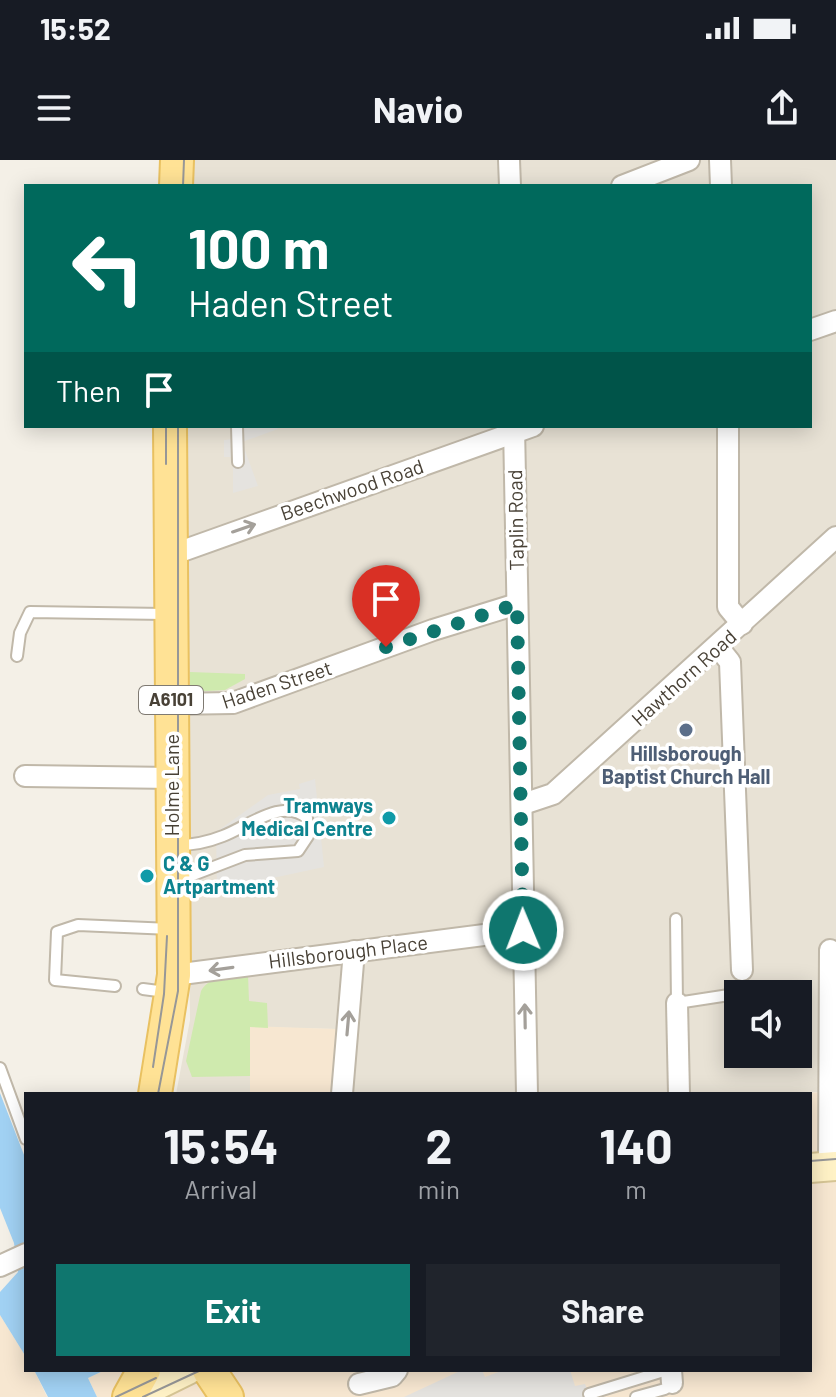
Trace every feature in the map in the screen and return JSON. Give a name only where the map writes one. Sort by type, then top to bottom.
[{"type":"main road","points":[[176,184],[177,160]]},
{"type":"main road","name":"Holme Lane","points":[[155,1092],[163,985],[173,929],[170,428]]},
{"type":"main road","points":[[210,1372],[227,1397]]},
{"type":"main road","points":[[233,1372],[242,1397]]},
{"type":"street","points":[[509,160],[510,184]]},
{"type":"street","points":[[627,184],[689,160]]},
{"type":"street","points":[[720,160],[721,184]]},
{"type":"street","points":[[812,329],[836,321]]},
{"type":"street","name":"Beechwood Road","points":[[171,555],[521,428]]},
{"type":"street","name":"Taplin Road","points":[[521,428],[517,604],[527,1092]]},
{"type":"street","points":[[728,428],[728,607],[742,624]]},
{"type":"street","name":"Hawthorn Road","points":[[523,804],[553,794],[836,537]]},
{"type":"street","name":"Haden Street","points":[[171,704],[233,703],[433,630],[517,604]]},
{"type":"street","points":[[718,647],[730,662],[742,970]]},
{"type":"street","points":[[25,776],[173,778]]},
{"type":"street","name":"Hillsborough Place","points":[[163,985],[354,951],[523,930]]},
{"type":"street","points":[[825,1167],[830,950]]},
{"type":"street","points":[[342,1092],[354,951]]},
{"type":"street","points":[[677,1003],[679,1092]]},
{"type":"street","points":[[359,1384],[392,1376],[395,1372]]},
{"type":"lane","points":[[237,428],[238,462]]},
{"type":"lane","points":[[17,656],[20,633],[30,612],[171,614]]},
{"type":"lane","points":[[172,843],[198,845],[263,816],[299,811],[307,818],[308,836],[298,851],[245,855],[172,881]]},
{"type":"lane","points":[[676,919],[677,1003],[724,996]]},
{"type":"lane","points":[[115,986],[55,980],[57,932],[78,925],[173,929]]},
{"type":"lane","points":[[0,1068],[24,1134]]},
{"type":"lane","points":[[589,1394],[670,1374]]},
{"type":"lane","points":[[636,1397],[665,1389],[670,1374]]},
{"type":"shaded area","points":[[186,160],[836,160],[836,1070],[821,1092],[332,1092],[336,1029],[250,1027],[250,1092],[176,1092],[190,1020],[183,428],[812,428],[812,184],[185,184]]},
{"type":"shaded area","points":[[233,428],[278,429],[242,442],[258,486],[233,493],[233,457],[224,457],[224,440],[232,439]]},
{"type":"shaded area","points":[[315,779],[324,867],[217,890],[216,832],[268,795],[300,789],[299,784]]},
{"type":"shaded area","points":[[250,1026],[337,1029],[332,1092],[250,1092]]},
{"type":"shaded area","points":[[836,1070],[836,1397],[97,1397],[88,1378],[101,1372],[812,1372],[812,1093],[821,1092]]},
{"type":"shaded area","points":[[0,1315],[24,1354],[24,1372],[35,1372],[47,1397],[0,1397]]},
{"type":"shaded area","points":[[458,1372],[483,1372],[485,1377],[499,1372],[571,1372],[575,1386],[585,1384],[590,1397],[404,1397]]},
{"type":"green space","points":[[190,672],[245,674],[245,679],[225,690],[190,692]]},
{"type":"green space","points":[[248,975],[249,1001],[267,1003],[268,1028],[250,1027],[250,1076],[192,1077],[186,1061],[201,991],[216,979]]},
{"type":"water","points":[[0,1093],[24,1155],[24,1354],[0,1315],[0,1292],[18,1272],[14,1243],[0,1208]]},
{"type":"water","points":[[35,1372],[101,1372],[88,1378],[97,1397],[48,1397]]},
{"type":"tram line","points":[[183,184],[184,160]]},
{"type":"tram line","points":[[166,428],[166,464]]},
{"type":"tram line","points":[[158,1092],[178,991],[178,428]]},
{"type":"tram line","points":[[153,1067],[164,994],[167,936]]},
{"type":"tram line","points":[[812,1161],[836,1159]]},
{"type":"tram line","points":[[143,1397],[197,1372]]},
{"type":"tram line","points":[[116,1397],[156,1378]]},
{"type":"place","name":"Hillsborough Baptist Church Hall","points":[[686,730]]},
{"type":"place","name":"Tramways Medical Centre","points":[[389,818]]},
{"type":"place","name":"C & G Artpartment","points":[[147,876]]},
{"type":"route","points":[[386,647],[517,604],[523,930]]}]
